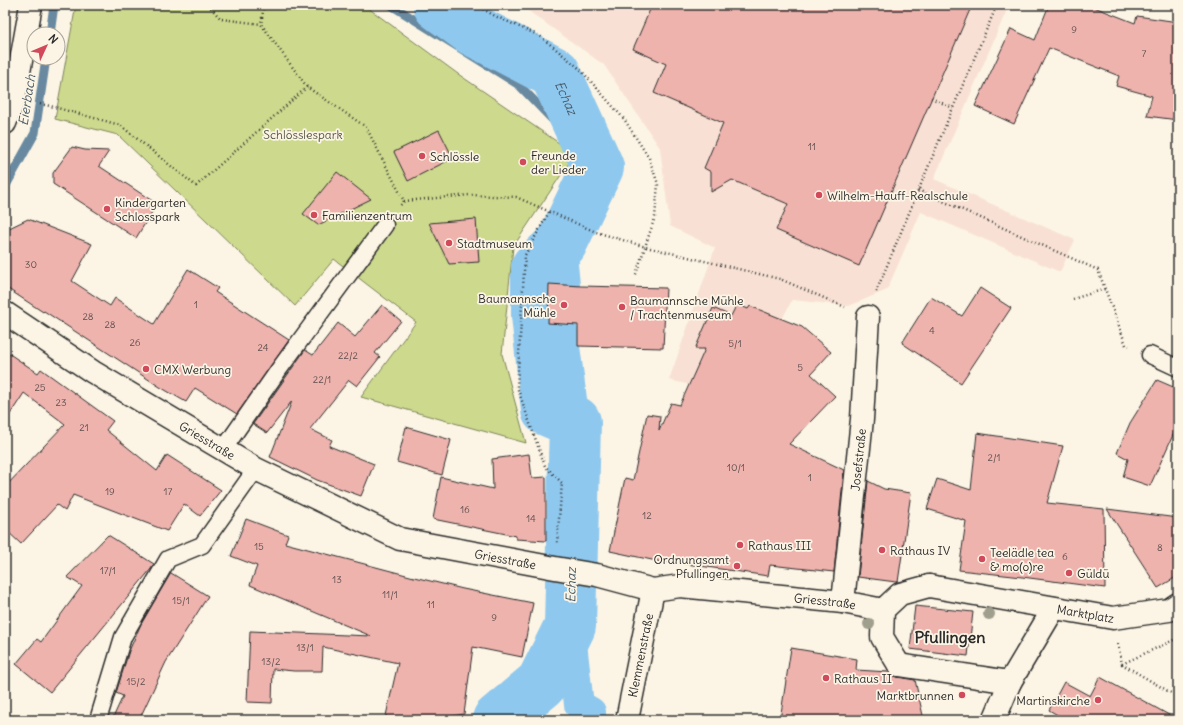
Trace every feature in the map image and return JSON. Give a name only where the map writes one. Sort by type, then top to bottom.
[{"type":"street","points":[[5,123],[14,100],[31,5]]},
{"type":"street","name":"Griesstraße","points":[[5,313],[93,372],[256,470],[400,539],[597,575],[652,590],[680,586],[842,602],[883,610]]},
{"type":"street","name":"Josefstraße","points":[[842,602],[862,419],[868,317]]},
{"type":"street","points":[[1010,682],[899,665],[882,637],[883,610],[900,594],[928,586],[1054,608]]},
{"type":"street","name":"Klemmenstraße","points":[[627,720],[652,590]]},
{"type":"street","name":"Marktplatz","points":[[994,720],[1010,682],[1054,608],[1113,618],[1169,610],[1178,604]]},
{"type":"lane","points":[[223,450],[280,368],[385,225]]},
{"type":"lane","points":[[1150,355],[1178,368]]},
{"type":"lane","points":[[98,720],[123,637],[168,559],[202,544],[256,470]]},
{"type":"path","points":[[208,5],[221,20],[261,24]]},
{"type":"path","points":[[264,5],[261,24],[307,87],[366,127],[404,201]]},
{"type":"path","points":[[476,5],[495,16],[540,36],[580,69],[624,119],[649,158],[658,184],[655,217],[635,277]]},
{"type":"path","points":[[882,276],[997,5]]},
{"type":"path","points":[[50,106],[120,125],[196,186],[307,87]]},
{"type":"path","points":[[931,98],[953,108]]},
{"type":"path","points":[[918,190],[1098,270],[1126,345],[1150,355]]},
{"type":"path","points":[[385,225],[404,201],[470,195],[516,197],[596,232],[646,247],[780,279],[868,317]]},
{"type":"path","points":[[549,212],[525,255],[517,386],[546,466],[562,482],[555,568]]},
{"type":"path","points":[[1073,299],[1105,288]]},
{"type":"path","points":[[1122,664],[1178,638]]},
{"type":"path","points":[[1119,648],[1122,664],[1178,696]]},
{"type":"shaded area","name":"Wilhelm-Hauff-Realschule","points":[[520,5],[1009,5],[934,179],[1075,240],[1060,272],[921,212],[887,290],[849,306],[792,300],[742,397],[669,380],[715,248],[670,226],[660,148],[604,65]]},
{"type":"green space","name":"Schlösslespark","points":[[76,5],[364,5],[458,74],[575,154],[513,247],[502,354],[526,443],[361,397],[416,322],[334,259],[295,306],[118,135],[55,119],[65,66],[66,66]]},
{"type":"building","points":[[652,5],[972,5],[859,266],[776,230],[788,204],[732,180],[711,192],[711,172],[704,168],[723,123],[654,93],[666,64],[633,49]]},
{"type":"building","points":[[1049,5],[1089,5],[1135,23],[1137,16],[1178,22],[1178,120],[1147,116],[1152,96],[1116,86],[1119,76],[1049,48],[1014,124],[975,106],[1011,29],[1035,40]]},
{"type":"building","name":"Schlössle","points":[[439,130],[453,158],[408,181],[394,152]]},
{"type":"building","name":"Kindergarten Schlosspark","points":[[72,147],[85,150],[109,151],[99,166],[157,204],[136,238],[53,184],[53,173]]},
{"type":"building","points":[[337,172],[371,199],[318,225],[303,214]]},
{"type":"building","points":[[28,219],[92,244],[72,281],[110,306],[115,298],[154,324],[188,269],[218,288],[215,292],[289,340],[237,414],[195,388],[186,402],[160,387],[5,287],[5,230]]},
{"type":"building","name":"Stadtmuseum","points":[[476,219],[479,262],[449,264],[429,223]]},
{"type":"building","name":"Baumannsche Mühle / Trachtenmuseum","points":[[549,284],[666,288],[663,348],[578,346],[578,325],[548,323]]},
{"type":"building","points":[[980,288],[1011,308],[961,383],[902,343],[931,297],[962,316]]},
{"type":"building","points":[[737,304],[748,309],[750,306],[802,327],[831,352],[811,374],[835,396],[789,444],[844,470],[834,572],[770,565],[768,576],[666,561],[666,563],[610,551],[625,478],[633,480],[647,414],[660,416],[659,431],[671,403],[680,405],[705,349],[695,349],[713,308],[731,316]]},
{"type":"building","points":[[382,305],[401,321],[375,353],[380,357],[357,386],[349,380],[310,429],[332,440],[329,446],[374,464],[361,496],[317,480],[270,457],[292,401],[267,433],[253,424],[305,350],[313,355],[338,323],[355,337]]},
{"type":"building","points":[[5,351],[38,373],[41,369],[113,421],[106,430],[157,471],[167,455],[221,490],[200,516],[184,504],[167,531],[73,495],[65,511],[57,505],[21,544],[5,529],[5,487],[65,424],[24,393],[5,422]]},
{"type":"building","points":[[1157,380],[1178,389],[1178,424],[1150,486],[1123,477],[1128,459],[1117,453],[1130,423]]},
{"type":"building","points":[[406,427],[451,440],[442,475],[397,462]]},
{"type":"building","points":[[977,433],[1063,446],[1047,503],[1104,509],[1105,588],[959,570],[966,521],[927,509],[937,479],[971,490]]},
{"type":"building","points":[[529,454],[532,478],[546,477],[546,541],[516,539],[516,536],[433,519],[441,477],[493,489],[492,459]]},
{"type":"building","name":"Rathaus IV","points":[[868,481],[884,489],[911,493],[898,582],[858,577]]},
{"type":"building","points":[[1107,509],[1178,518],[1178,576],[1158,588]]},
{"type":"building","points":[[246,519],[288,535],[285,543],[463,589],[533,603],[522,657],[473,647],[464,714],[429,720],[385,720],[398,663],[323,647],[322,671],[273,669],[272,703],[247,702],[250,631],[371,636],[250,585],[257,566],[231,556]]},
{"type":"building","points":[[108,535],[154,564],[50,692],[16,664],[37,639],[41,642],[82,586],[67,577]]},
{"type":"building","points":[[171,573],[208,596],[166,662],[139,720],[112,720],[123,696],[116,693],[129,651],[141,624]]},
{"type":"building","points":[[915,606],[973,612],[968,656],[910,649]]},
{"type":"building","name":"Rathaus II","points":[[791,648],[857,659],[856,670],[889,672],[893,676],[915,680],[924,720],[780,720]]},
{"type":"building","name":"Martinskirche","points":[[1100,677],[1178,720],[1066,720],[1049,710],[1064,682],[1090,696]]},
{"type":"waterway","name":"Eierbach","points":[[51,26],[54,5]]},
{"type":"waterway","points":[[391,5],[519,85],[598,167]]},
{"type":"waterway","name":"Echaz","points":[[439,5],[473,30],[555,73],[598,167],[561,244],[537,267],[537,315],[547,410],[575,422],[570,626],[542,683],[498,720]]},
{"type":"waterway","name":"Eierbach","points":[[5,187],[35,133],[45,66]]},
{"type":"waterway","name":"Echaz","points":[[561,244],[565,285]]},
{"type":"waterway","name":"Echaz","points":[[562,324],[575,422]]},
{"type":"waterway","points":[[570,626],[579,705],[591,712],[591,720]]},
{"type":"place","name":"Schlössle","points":[[422,156]]},
{"type":"place","name":"Freunde der Lieder","points":[[523,162]]},
{"type":"place","name":"Wilhelm-Hauff-Realschule","points":[[819,195]]},
{"type":"place","name":"Kindergarten Schlosspark","points":[[107,209]]},
{"type":"place","name":"Familienzentrum","points":[[314,215]]},
{"type":"place","name":"Stadtmuseum","points":[[449,243]]},
{"type":"place","name":"Baumannsche Mühle","points":[[564,305]]},
{"type":"place","name":"Baumannsche Mühle / Trachtenmuseum","points":[[622,307]]},
{"type":"place","name":"CMX Werbung","points":[[146,369]]},
{"type":"place","name":"Rathaus III","points":[[740,545]]},
{"type":"place","name":"Rathaus IV","points":[[882,550]]},
{"type":"place","name":"Teelädle tea & mo(o)re","points":[[982,559]]},
{"type":"place","name":"Ordnungsamt Pfullingen","points":[[737,566]]},
{"type":"place","name":"Güldü","points":[[1069,573]]},
{"type":"place","name":"Rathaus II","points":[[826,678]]},
{"type":"place","name":"Marktbrunnen","points":[[962,695]]},
{"type":"place","name":"Martinskirche","points":[[1098,700]]},
{"type":"district","name":"Pfullingen","points":[[950,637]]}]
